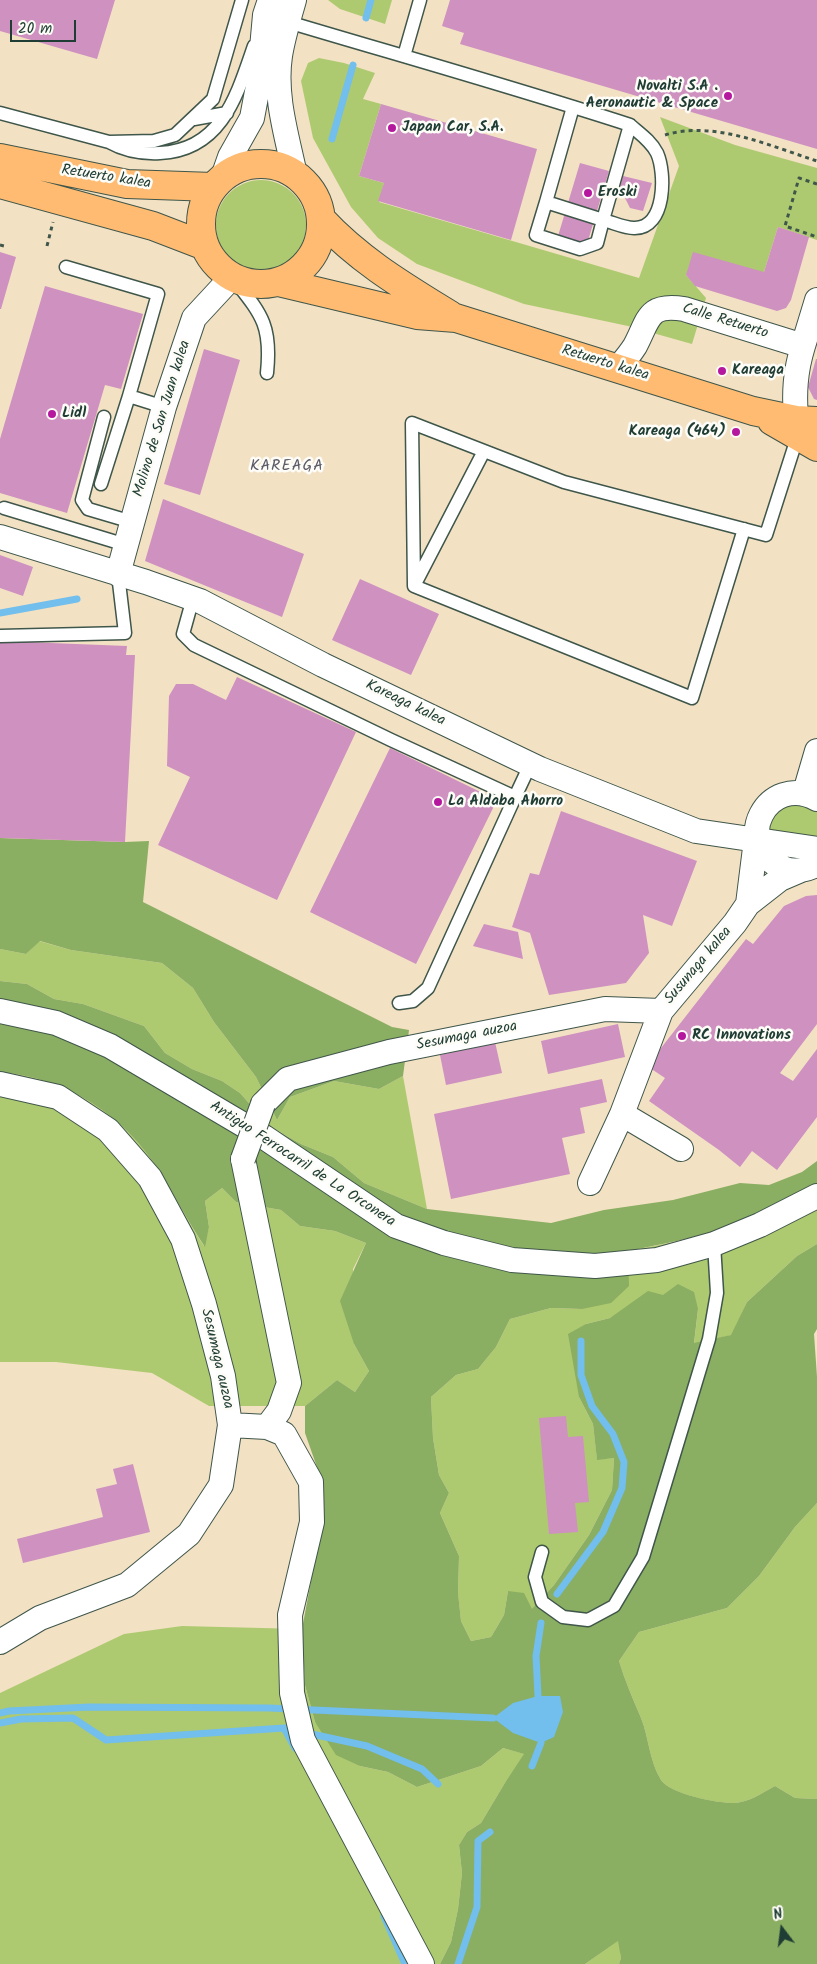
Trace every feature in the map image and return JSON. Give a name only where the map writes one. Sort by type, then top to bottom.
[{"type":"main road","name":"Retuerto kalea","points":[[0,158],[127,184],[218,182]]},
{"type":"main road","points":[[259,164],[278,166],[295,174],[313,194],[321,219],[319,240],[311,258],[297,273],[278,282],[263,284],[247,283],[232,277],[216,264],[205,246],[201,226],[204,206],[218,182],[240,168],[259,164]]},
{"type":"main road","name":"Retuerto kalea","points":[[0,184],[153,226],[205,246]]},
{"type":"main road","points":[[321,219],[340,238],[388,278],[456,318]]},
{"type":"main road","points":[[278,282],[417,315],[456,318]]},
{"type":"main road","name":"Retuerto kalea","points":[[456,318],[753,410],[807,431]]},
{"type":"street","points":[[218,182],[252,118],[259,81],[268,8]]},
{"type":"street","points":[[291,11],[278,74],[280,104],[295,174]]},
{"type":"street","name":"Molino de San Juan kalea","points":[[118,574],[164,407],[194,318],[232,277]]},
{"type":"street","points":[[807,431],[794,392],[796,371],[817,300]]},
{"type":"street","name":"Calle Retuerto","points":[[618,368],[635,346],[642,328],[650,316],[658,310],[670,306],[803,346]]},
{"type":"street","name":"Kareaga kalea","points":[[0,537],[193,598],[323,665],[530,765],[696,831],[817,849]]},
{"type":"street","points":[[748,904],[761,814],[770,802],[792,792],[811,796],[817,751]]},
{"type":"street","points":[[756,840],[772,863],[787,870],[809,867]]},
{"type":"street","points":[[748,904],[780,878],[809,867]]},
{"type":"street","name":"Susunaga kalea","points":[[590,1183],[622,1114],[661,1011],[736,922],[748,904]]},
{"type":"street","name":"Sesumaga auzoa","points":[[266,1427],[279,1411],[288,1383],[243,1159],[263,1104],[288,1079],[389,1052],[605,1009],[661,1011]]},
{"type":"street","name":"Antiguo Ferrocarril de La Orconera","points":[[0,1011],[56,1023],[110,1046],[264,1137],[396,1226],[444,1243],[512,1260],[595,1266],[657,1260],[714,1244],[760,1225],[817,1196]]},
{"type":"street","name":"Sesumaga auzoa","points":[[0,1084],[58,1097],[108,1130],[150,1178],[183,1239],[204,1304],[223,1376],[230,1426],[221,1485],[189,1534],[127,1585],[40,1618],[0,1642]]},
{"type":"street","points":[[622,1114],[681,1149]]},
{"type":"street","points":[[230,1426],[266,1427],[284,1434],[311,1482],[312,1522],[290,1615],[292,1693],[303,1740],[422,1964]]},
{"type":"lane","points":[[109,142],[154,141],[175,135],[213,99],[242,0]]},
{"type":"lane","points":[[404,56],[420,0]]},
{"type":"lane","points":[[0,113],[109,142],[124,151],[173,152],[193,147],[213,132],[236,97],[268,8]]},
{"type":"lane","points":[[291,11],[404,56],[630,125],[647,140],[657,153],[663,177],[661,200],[654,217],[644,225],[634,228],[546,202]]},
{"type":"lane","points":[[573,107],[536,235],[580,249],[597,243],[630,125]]},
{"type":"lane","points":[[194,119],[227,113]]},
{"type":"lane","points":[[66,267],[158,294],[129,396],[101,484]]},
{"type":"lane","points":[[232,277],[253,304],[264,324],[270,346],[267,373]]},
{"type":"lane","points":[[129,396],[164,407]]},
{"type":"lane","points":[[104,417],[82,500],[88,510],[132,522]]},
{"type":"lane","points":[[414,586],[412,424],[564,482],[766,535],[807,431]]},
{"type":"lane","points":[[414,586],[484,451]]},
{"type":"lane","points":[[4,508],[126,545]]},
{"type":"lane","points":[[414,586],[692,698],[744,529]]},
{"type":"lane","points":[[0,636],[125,633],[118,574]]},
{"type":"lane","points":[[193,598],[184,634],[194,644],[391,740],[515,797]]},
{"type":"lane","points":[[399,1003],[413,1001],[428,988],[530,765]]},
{"type":"lane","points":[[542,1552],[535,1577],[542,1602],[563,1617],[588,1620],[614,1606],[643,1557],[709,1339],[717,1293],[714,1244]]},
{"type":"path","points":[[647,140],[676,131],[708,131],[740,138],[817,161]]},
{"type":"path","points":[[817,184],[799,178],[785,226],[817,238]]},
{"type":"green space","points":[[328,0],[392,0],[385,24],[340,9]]},
{"type":"green space","points":[[319,58],[344,63],[375,73],[363,99],[381,104],[359,176],[384,183],[379,202],[639,278],[679,166],[660,117],[735,145],[817,168],[817,240],[778,227],[764,272],[686,275],[706,298],[692,344],[628,326],[524,304],[417,264],[378,238],[351,207],[313,138],[301,81],[308,63]]},
{"type":"green space","points":[[261,180],[278,183],[293,193],[303,208],[306,225],[303,242],[293,257],[278,267],[261,270],[244,267],[229,257],[219,242],[216,225],[219,208],[229,193],[244,183]]},
{"type":"green space","points":[[794,803],[810,806],[817,812],[817,841],[766,837],[773,814],[780,808]]},
{"type":"green space","points":[[0,838],[149,841],[143,902],[392,1027],[409,1030],[403,1076],[379,1089],[334,1081],[290,1097],[277,1120],[256,1077],[214,1022],[193,988],[162,963],[71,950],[40,941],[26,954],[0,949]]},
{"type":"green space","points":[[39,941],[71,950],[162,963],[193,988],[214,1022],[256,1077],[277,1120],[290,1097],[334,1081],[379,1089],[403,1076],[427,1209],[364,1183],[333,1157],[301,1144],[269,1126],[240,1093],[222,1081],[192,1069],[165,1053],[144,1026],[83,1004],[54,999],[27,984],[0,981],[0,949],[26,954]]},
{"type":"green space","points":[[0,981],[27,984],[54,999],[83,1004],[144,1026],[165,1053],[192,1069],[222,1081],[240,1093],[269,1126],[301,1144],[333,1157],[364,1183],[427,1209],[551,1223],[604,1210],[673,1200],[740,1183],[769,1185],[802,1172],[817,1161],[817,1184],[763,1213],[717,1231],[628,1251],[629,1286],[611,1303],[582,1309],[551,1308],[510,1319],[496,1347],[478,1369],[456,1375],[431,1397],[433,1438],[439,1475],[449,1493],[440,1513],[459,1556],[458,1593],[461,1621],[471,1641],[491,1637],[504,1615],[508,1591],[524,1593],[532,1609],[554,1585],[589,1535],[612,1490],[614,1458],[597,1460],[593,1424],[579,1397],[568,1334],[586,1324],[610,1318],[648,1291],[663,1295],[678,1284],[694,1292],[698,1309],[694,1343],[731,1335],[747,1302],[797,1256],[817,1244],[817,1329],[814,1334],[817,1377],[817,1503],[795,1527],[759,1576],[727,1608],[639,1632],[619,1661],[644,1726],[654,1765],[661,1780],[666,1785],[694,1797],[726,1803],[739,1803],[775,1786],[795,1798],[817,1799],[817,1964],[619,1964],[621,1958],[618,1941],[585,1964],[440,1964],[451,1942],[458,1909],[462,1873],[459,1845],[467,1832],[481,1823],[524,1754],[503,1748],[481,1766],[417,1787],[388,1772],[360,1766],[336,1755],[315,1722],[305,1685],[302,1629],[324,1512],[318,1470],[305,1433],[305,1406],[337,1380],[355,1392],[369,1371],[354,1344],[340,1301],[366,1243],[335,1231],[300,1226],[281,1210],[236,1202],[222,1188],[205,1201],[209,1227],[205,1247],[145,1151],[111,1117],[71,1091],[48,1082],[0,1072]]},
{"type":"green space","points":[[0,1072],[48,1082],[71,1091],[111,1117],[145,1151],[165,1180],[204,1246],[209,1227],[205,1201],[222,1188],[236,1202],[281,1210],[300,1226],[335,1231],[366,1243],[353,1269],[354,1344],[369,1371],[355,1392],[337,1380],[305,1406],[209,1406],[152,1373],[56,1362],[0,1362]]},
{"type":"green space","points":[[817,1184],[817,1244],[797,1256],[747,1302],[732,1335],[694,1344],[698,1309],[663,1295],[610,1318],[586,1324],[579,1397],[593,1424],[597,1459],[614,1458],[612,1490],[589,1535],[554,1585],[532,1610],[508,1591],[504,1615],[491,1637],[471,1641],[461,1621],[458,1594],[459,1556],[440,1513],[449,1493],[439,1475],[433,1438],[431,1397],[456,1375],[478,1369],[496,1347],[510,1319],[551,1308],[582,1309],[628,1251],[690,1239],[785,1201]]},
{"type":"green space","points":[[817,1503],[817,1799],[795,1798],[775,1786],[739,1803],[705,1799],[674,1790],[661,1780],[657,1772],[644,1726],[619,1661],[639,1632],[727,1608],[759,1576],[795,1527]]},
{"type":"green space","points":[[182,1626],[302,1629],[305,1685],[315,1722],[360,1766],[388,1772],[417,1787],[481,1766],[503,1748],[525,1754],[506,1781],[481,1823],[467,1832],[459,1845],[462,1873],[458,1909],[451,1942],[440,1964],[0,1964],[0,1693],[124,1634]]},
{"type":"green space","points":[[619,1940],[621,1958],[619,1964],[585,1964]]},
{"type":"water","points":[[538,1696],[560,1696],[563,1712],[554,1737],[541,1743],[513,1733],[493,1718],[513,1703]]},
{"type":"building","points":[[0,0],[115,0],[97,59],[0,31]]},
{"type":"building","name":"Novalti S.A . Aeronautic & Space","points":[[450,0],[817,0],[817,149],[460,44],[464,33],[442,26]]},
{"type":"building","points":[[381,104],[537,149],[511,240],[378,201],[384,183],[359,176]]},
{"type":"building","points":[[580,163],[609,171],[587,244],[558,236]]},
{"type":"building","points":[[623,176],[652,183],[643,211],[630,208],[620,188]]},
{"type":"building","points":[[778,227],[809,237],[791,300],[786,308],[777,311],[695,286],[686,275],[693,252],[764,272]]},
{"type":"building","points":[[0,252],[16,257],[1,309],[0,309]]},
{"type":"building","name":"Lidl","points":[[45,286],[143,314],[121,389],[105,385],[67,513],[0,493],[0,439]]},
{"type":"building","points":[[204,349],[240,360],[200,495],[164,484]]},
{"type":"building","points":[[816,359],[817,400],[814,399],[808,387]]},
{"type":"building","points":[[163,499],[304,554],[282,617],[145,561]]},
{"type":"building","points":[[0,555],[33,567],[23,596],[0,588]]},
{"type":"building","points":[[360,579],[439,614],[411,675],[332,640]]},
{"type":"building","points":[[0,641],[127,646],[126,655],[135,655],[125,842],[0,838]]},
{"type":"building","points":[[237,677],[356,732],[277,900],[158,845],[190,777],[167,766],[169,696],[176,684],[193,684],[226,700]]},
{"type":"building","points":[[390,748],[497,800],[416,964],[310,912]]},
{"type":"building","points":[[561,811],[697,861],[672,926],[643,915],[649,953],[626,983],[549,995],[530,933],[512,927],[530,873],[539,875]]},
{"type":"building","points":[[817,895],[817,1024],[780,1073],[793,1081],[817,1049],[817,1117],[777,1170],[752,1151],[740,1167],[649,1101],[665,1078],[647,1066],[746,939],[753,944],[784,906],[806,896]]},
{"type":"building","points":[[484,924],[518,932],[523,959],[473,946]]},
{"type":"building","points":[[618,1024],[625,1057],[548,1074],[541,1041]]},
{"type":"building","points":[[495,1042],[502,1073],[446,1085],[440,1055]]},
{"type":"building","points":[[602,1079],[607,1102],[580,1108],[585,1133],[562,1138],[570,1174],[451,1199],[434,1114]]},
{"type":"building","points":[[566,1416],[568,1437],[583,1436],[589,1502],[575,1503],[578,1532],[549,1534],[539,1418]]},
{"type":"building","points":[[133,1464],[150,1532],[23,1563],[17,1539],[103,1517],[96,1489],[117,1484],[113,1469]]},
{"type":"waterway","points":[[366,18],[371,0]]},
{"type":"waterway","points":[[332,139],[353,65]]},
{"type":"waterway","points":[[0,613],[77,599]]},
{"type":"waterway","points":[[557,1594],[603,1532],[622,1488],[624,1462],[613,1434],[592,1406],[581,1375],[581,1341]]},
{"type":"waterway","points":[[538,1696],[536,1656],[541,1623]]},
{"type":"waterway","points":[[0,1713],[89,1707],[269,1708],[493,1718]]},
{"type":"waterway","points":[[0,1723],[21,1719],[73,1718],[106,1740],[284,1728],[367,1746],[422,1769],[438,1784]]},
{"type":"waterway","points":[[284,1728],[295,1748]]},
{"type":"waterway","points":[[532,1766],[541,1743]]},
{"type":"waterway","points":[[458,1964],[477,1907],[478,1841],[490,1832]]},
{"type":"waterway","points":[[384,1916],[405,1964]]},
{"type":"place","name":"Novalti S.A . Aeronautic & Space","points":[[728,96]]},
{"type":"place","name":"Japan Car, S.A.","points":[[392,128]]},
{"type":"place","name":"Eroski","points":[[588,193]]},
{"type":"place","name":"Kareaga","points":[[722,371]]},
{"type":"place","name":"Lidl","points":[[52,414]]},
{"type":"place","name":"Kareaga (464)","points":[[736,432]]},
{"type":"place","name":"La Aldaba Ahorro","points":[[438,802]]},
{"type":"place","name":"RC Innovations","points":[[682,1036]]},
{"type":"district","name":"KAREAGA","points":[[287,467]]}]
